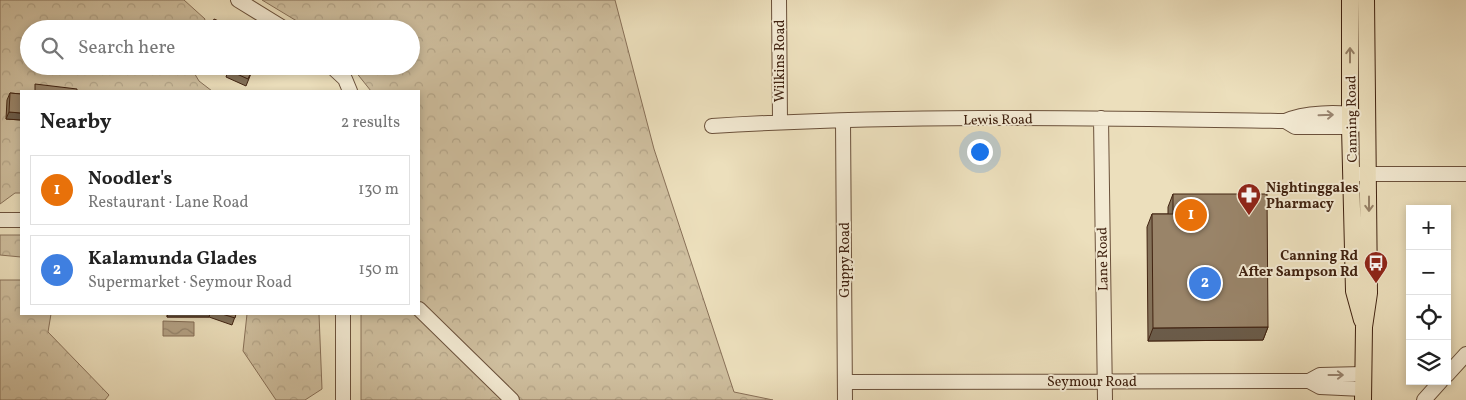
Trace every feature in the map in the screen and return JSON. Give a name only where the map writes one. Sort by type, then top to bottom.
[{"type":"main road","name":"Canning Road","points":[[1350,0],[1350,120],[1361,174],[1368,293],[1364,327],[1363,388]]},
{"type":"main road","name":"Canning Road","points":[[1361,174],[1367,120],[1366,0]]},
{"type":"street","points":[[238,0],[270,20]]},
{"type":"street","name":"Wilkins Road","points":[[779,0],[780,122]]},
{"type":"street","points":[[341,75],[345,79],[350,90]]},
{"type":"street","name":"Lewis Road","points":[[712,126],[780,122],[1101,118],[1285,121],[1295,127],[1350,120],[1367,120]]},
{"type":"street","name":"Lane Road","points":[[1101,118],[1105,400]]},
{"type":"street","name":"Guppy Road","points":[[843,121],[845,400]]},
{"type":"street","points":[[1361,174],[1466,174]]},
{"type":"street","points":[[0,220],[20,220]]},
{"type":"street","points":[[420,310],[512,400]]},
{"type":"street","points":[[342,315],[343,400]]},
{"type":"street","points":[[1451,372],[1463,364]]},
{"type":"street","name":"Seymour Road","points":[[844,382],[1309,381],[1320,375],[1363,388]]},
{"type":"street","points":[[1424,400],[1437,385]]},
{"type":"green space","points":[[0,0],[184,0],[205,19],[20,20],[20,75],[195,75],[199,81],[211,90],[20,90],[20,193],[15,193],[0,204]]},
{"type":"green space","points":[[262,0],[615,0],[654,149],[734,392],[773,400],[361,400],[361,315],[420,315],[420,90],[370,90],[358,75],[420,75],[420,20],[295,20]]},
{"type":"green space","points":[[0,235],[20,235],[20,257],[0,255]]},
{"type":"green space","points":[[0,280],[20,280],[20,315],[51,315],[48,332],[109,395],[105,400],[0,400]]},
{"type":"green space","points":[[247,315],[319,315],[322,389],[305,400],[276,400],[243,351]]},
{"type":"water","points":[[163,321],[194,322],[194,336],[163,336]]},
{"type":"building","points":[[239,75],[250,75],[248,79]]},
{"type":"building","points":[[35,84],[77,89],[77,90],[35,90]]},
{"type":"building","points":[[10,93],[20,94],[20,113],[9,112]]},
{"type":"building","points":[[1173,194],[1267,194],[1268,327],[1153,328],[1152,214],[1173,214]]},
{"type":"building","points":[[225,315],[236,315],[235,318]]},
{"type":"place","name":"Noodler's","points":[[1191,215]]},
{"type":"place","name":"Nightinggales Pharmacy","points":[[1249,216]]},
{"type":"place","name":"Kalamunda Glades","points":[[1205,283]]},
{"type":"place","name":"Canning Rd After Sampson Rd","points":[[1376,284]]}]
